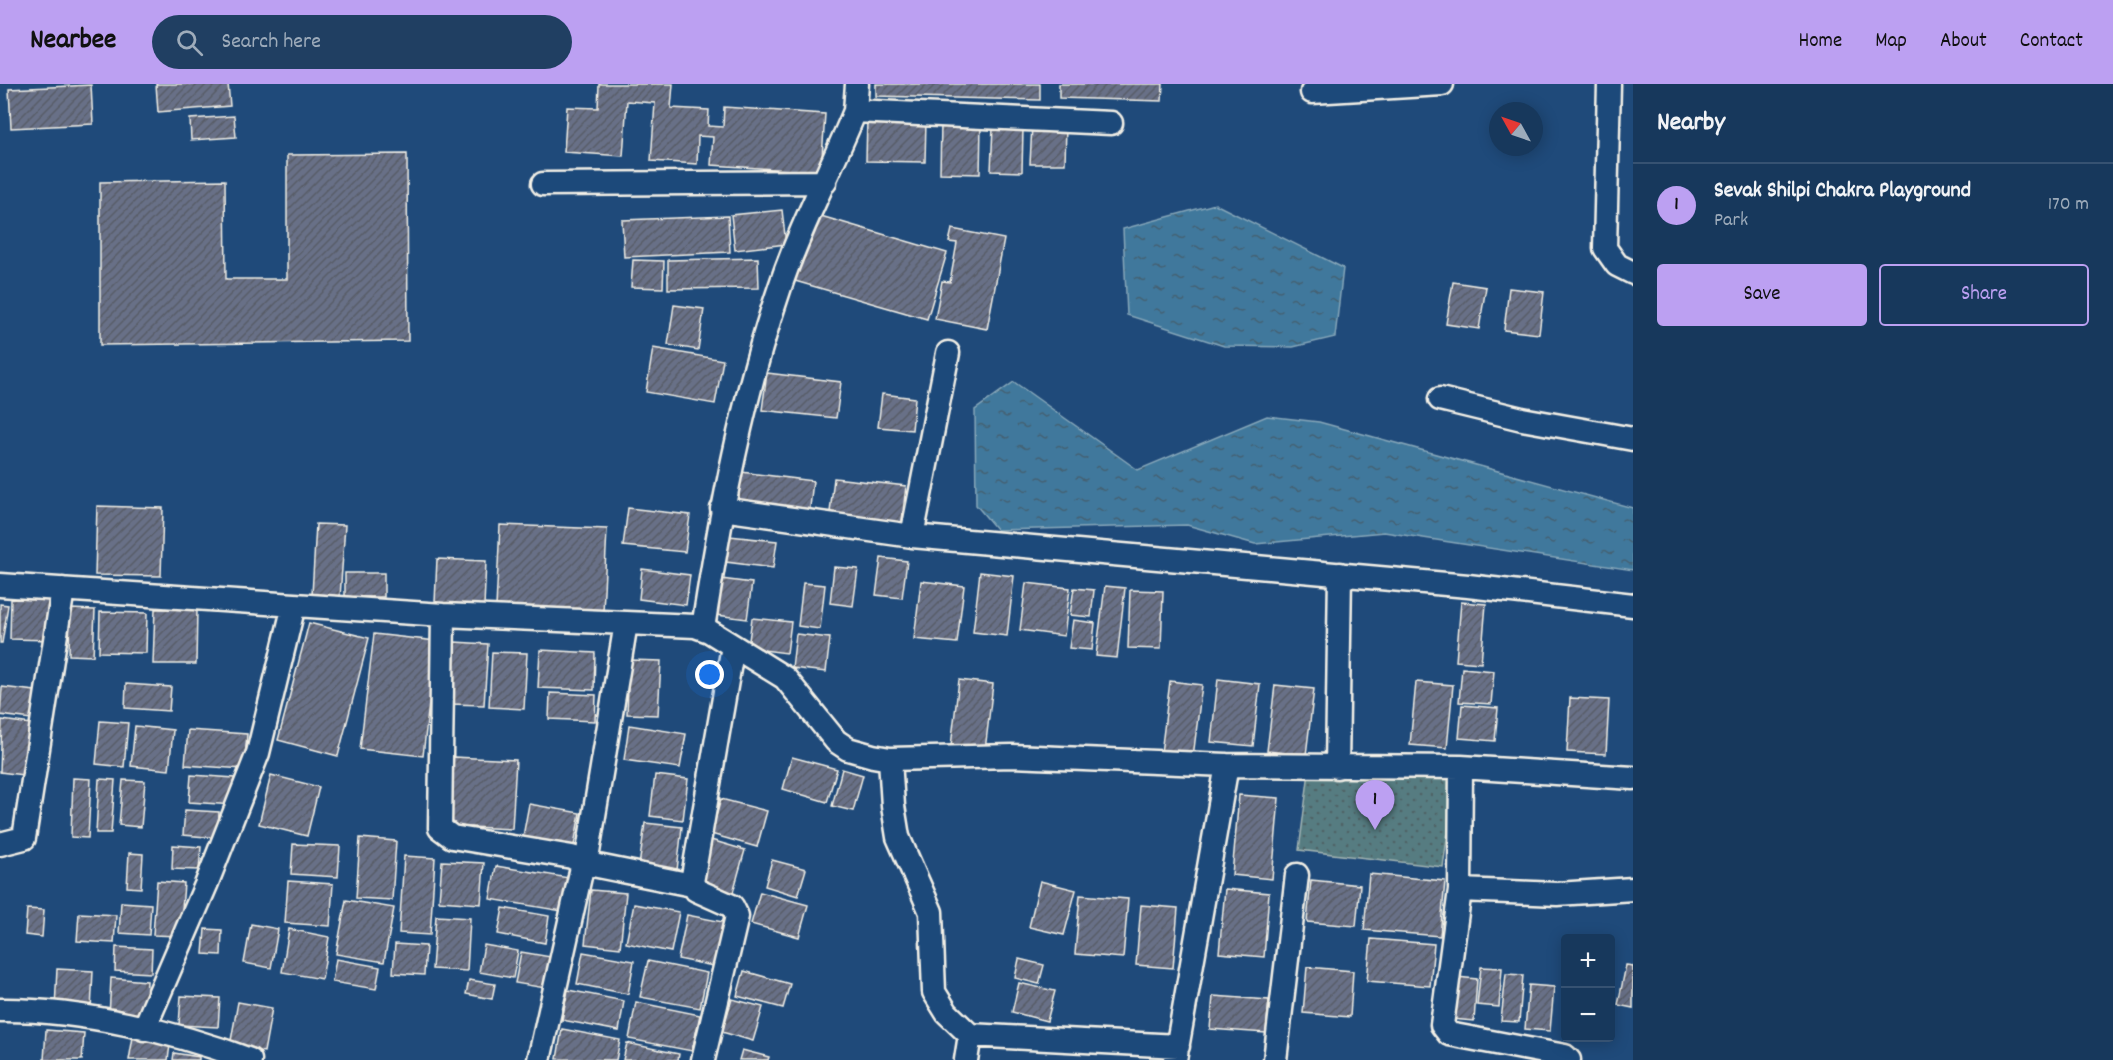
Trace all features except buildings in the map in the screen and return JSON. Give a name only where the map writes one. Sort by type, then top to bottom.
[{"type":"street","points":[[702,628],[722,508],[746,397],[781,285],[855,111],[857,84]]},
{"type":"street","points":[[1312,92],[1442,84]]},
{"type":"street","points":[[1609,84],[1605,248],[1617,265],[1633,273]]},
{"type":"street","points":[[855,111],[1111,123]]},
{"type":"street","points":[[543,184],[825,182]]},
{"type":"street","points":[[912,537],[948,353]]},
{"type":"street","points":[[1440,399],[1522,419],[1633,439]]},
{"type":"street","points":[[722,508],[912,537],[1340,574],[1633,604]]},
{"type":"street","points":[[1337,767],[1340,574]]},
{"type":"street","points":[[0,585],[443,615],[702,628],[785,678],[836,741],[860,753],[890,759],[1012,756],[1227,765],[1461,767],[1633,778]]},
{"type":"street","points":[[0,844],[24,838],[63,589]]},
{"type":"street","points":[[144,1029],[206,885],[258,753],[294,605]]},
{"type":"street","points":[[443,615],[440,828],[452,837],[572,857],[585,864],[692,885],[696,890],[732,906],[737,916],[703,1060]]},
{"type":"street","points":[[539,1060],[585,864],[627,623]]},
{"type":"street","points":[[692,885],[733,646]]},
{"type":"street","points":[[890,759],[893,806],[898,837],[931,912],[934,992],[947,1013],[970,1035],[1177,1053],[1227,765]]},
{"type":"street","points":[[1461,767],[1460,890],[1441,1020],[1445,1031],[1449,1034],[1565,1056],[1569,1060]]},
{"type":"street","points":[[1275,1060],[1297,875]]},
{"type":"street","points":[[1460,890],[1557,894],[1633,889]]},
{"type":"street","points":[[0,1010],[56,1013],[144,1029],[206,1043],[250,1060]]},
{"type":"street","points":[[966,1060],[970,1035]]},
{"type":"green space","points":[[1309,772],[1456,774],[1443,867],[1299,850]]},
{"type":"water","points":[[1215,204],[1343,268],[1335,337],[1293,347],[1224,346],[1127,315],[1123,229]]},
{"type":"water","points":[[1014,382],[1138,470],[1267,416],[1319,422],[1633,508],[1633,570],[1384,532],[1255,544],[1187,525],[997,530],[976,505],[975,410]]},
{"type":"place","name":"Sevak Shilpi Chakra Playground","points":[[1375,830]]}]
